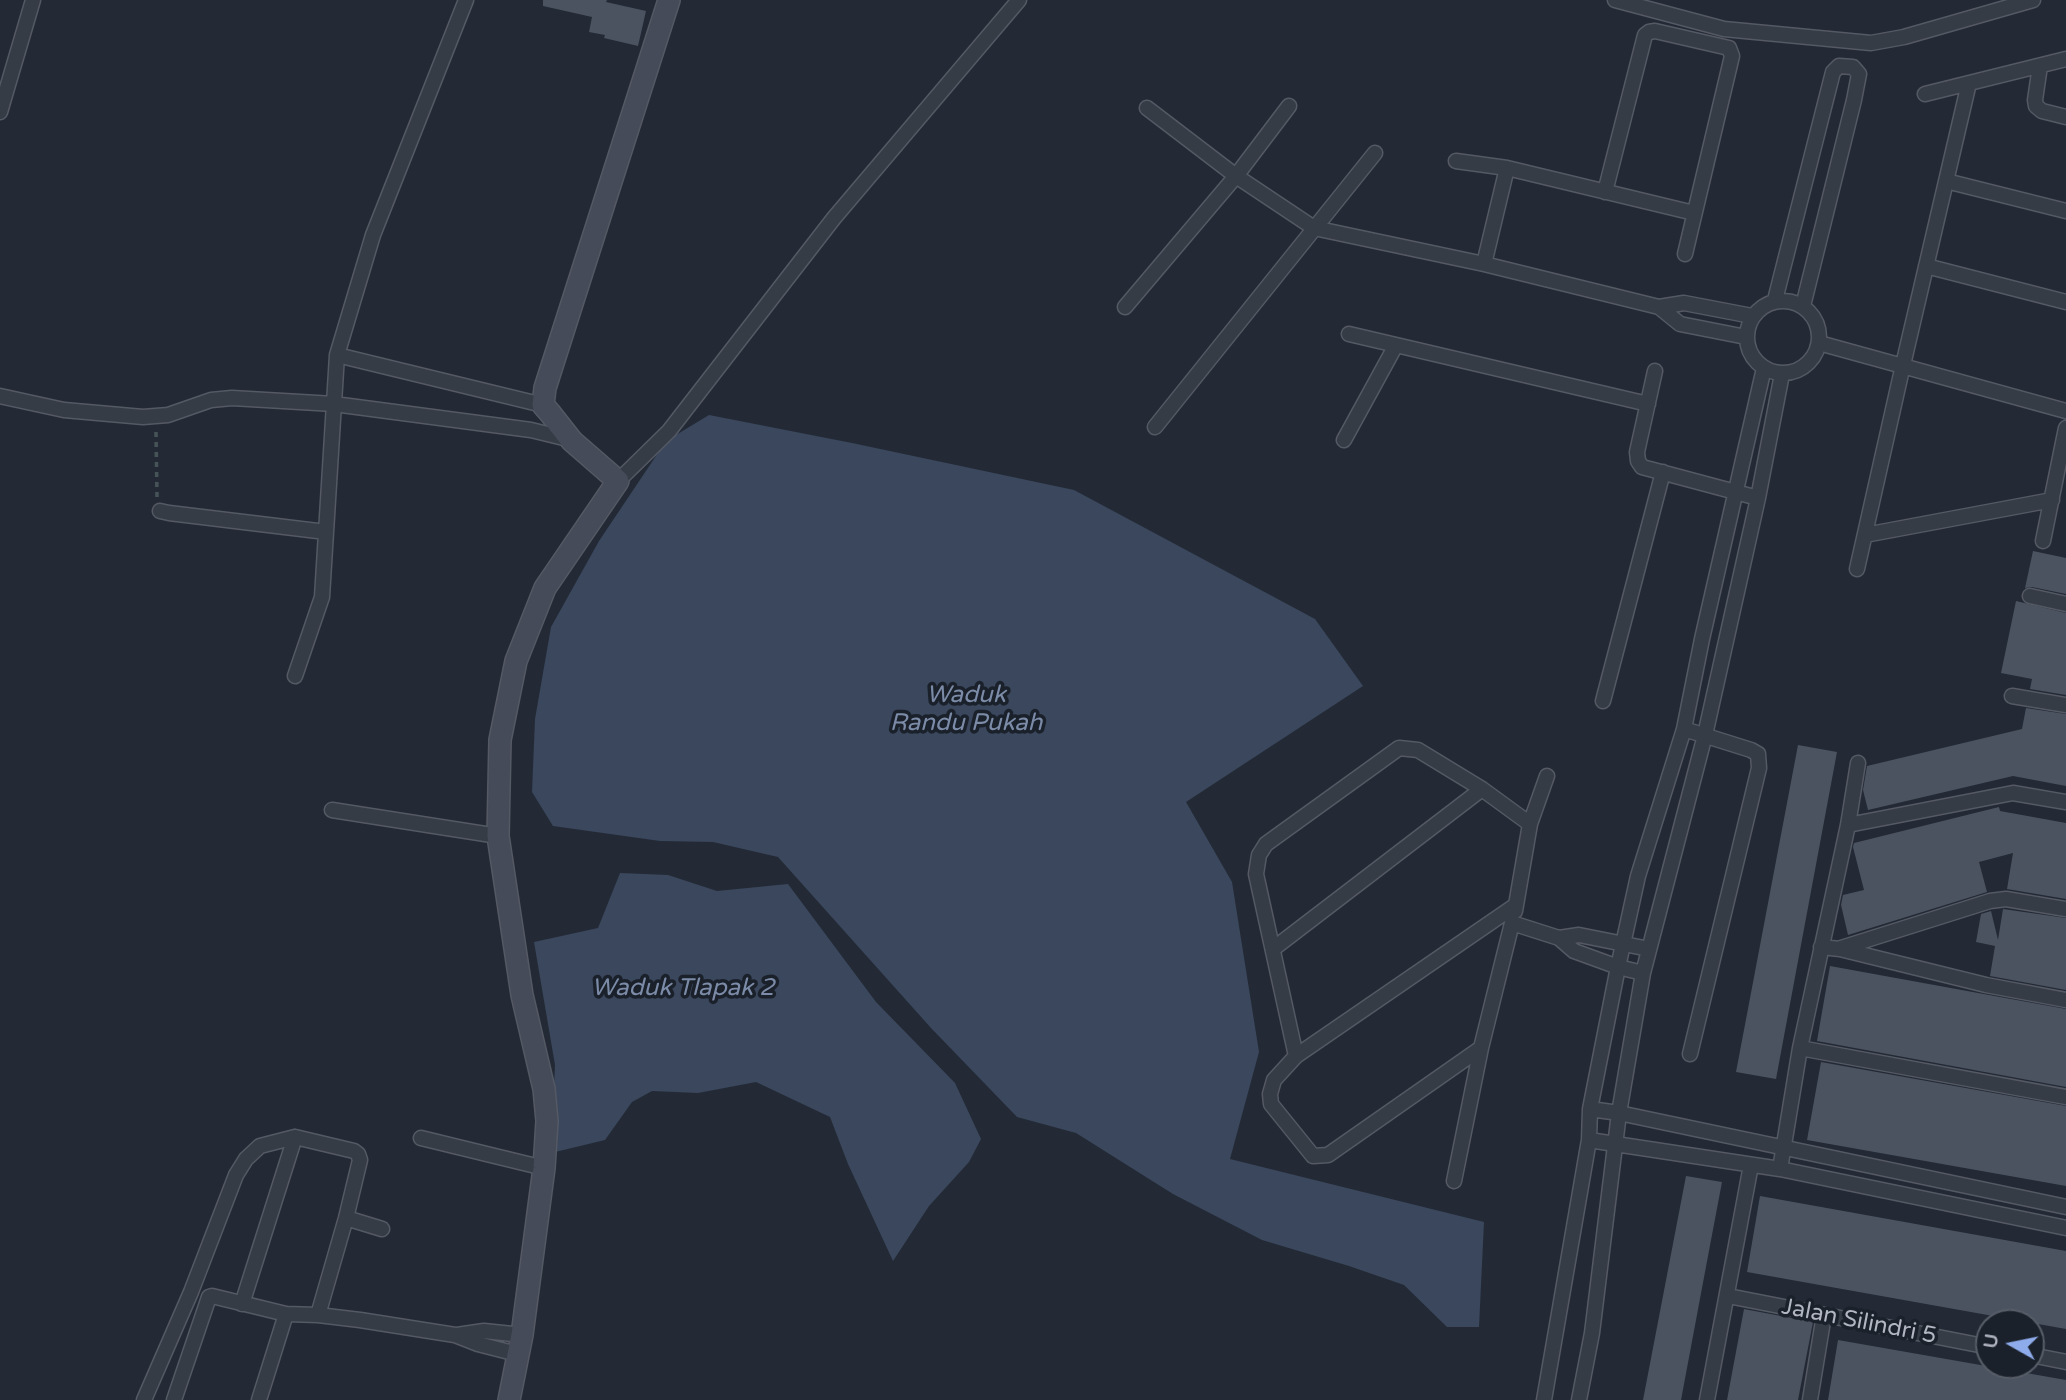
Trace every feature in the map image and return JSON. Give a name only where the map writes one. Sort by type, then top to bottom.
[{"type":"main road","points":[[509,1400],[520,1345],[544,1168],[547,1121],[544,1089],[522,995],[498,836],[499,740],[516,661],[545,588],[618,481],[572,440],[543,405],[545,388],[669,0]]},
{"type":"street","points":[[0,112],[33,0]]},
{"type":"street","points":[[295,676],[322,597],[337,355],[373,235],[466,0]]},
{"type":"street","points":[[618,481],[669,430],[834,218],[1019,0]]},
{"type":"street","points":[[1615,0],[1724,29],[1871,43],[1904,37],[2032,0]]},
{"type":"street","points":[[1605,192],[1644,35],[1655,31],[1729,48],[1732,56],[1685,254]]},
{"type":"street","points":[[1926,94],[2066,59]]},
{"type":"street","points":[[1775,300],[1833,72],[1839,66],[1853,67],[1859,74],[1854,100],[1803,306]]},
{"type":"street","points":[[2040,66],[2036,106],[2042,111],[2066,117]]},
{"type":"street","points":[[1857,569],[1969,83]]},
{"type":"street","points":[[1125,307],[1236,176],[1289,106]]},
{"type":"street","points":[[1147,108],[1236,176],[1314,228],[1484,264],[1659,307],[1684,303],[1752,316]]},
{"type":"street","points":[[1155,427],[1375,153]]},
{"type":"street","points":[[1456,161],[1507,168],[1694,213]]},
{"type":"street","points":[[1484,264],[1507,168]]},
{"type":"street","points":[[1946,181],[2066,211]]},
{"type":"street","points":[[1926,266],[2066,302]]},
{"type":"street","points":[[1775,300],[1790,300],[1803,306],[1813,316],[1818,329],[1819,343],[1812,359],[1799,370],[1782,374],[1764,368],[1750,354],[1746,337],[1752,316],[1760,307],[1775,300]]},
{"type":"street","points":[[1659,307],[1680,324],[1746,337]]},
{"type":"street","points":[[1349,334],[1648,404]]},
{"type":"street","points":[[1819,343],[2066,411]]},
{"type":"street","points":[[1344,440],[1396,345]]},
{"type":"street","points":[[337,355],[543,405]]},
{"type":"street","points":[[1544,1400],[1589,1140],[1590,1109],[1618,967],[1638,876],[1684,729],[1764,368]]},
{"type":"street","points":[[1655,372],[1637,452],[1642,467],[1758,498]]},
{"type":"street","points":[[1579,1400],[1592,1333],[1619,1113],[1643,973],[1705,736],[1758,498],[1782,374]]},
{"type":"street","points":[[0,396],[64,410],[143,416],[168,415],[211,400],[232,398],[334,404],[531,430],[572,440]]},
{"type":"street","points":[[2043,541],[2066,428]]},
{"type":"street","points":[[1603,701],[1663,472]]},
{"type":"street","points":[[1865,535],[2052,500]]},
{"type":"street","points":[[160,511],[326,532]]},
{"type":"street","points":[[2030,596],[2066,604]]},
{"type":"street","points":[[2012,696],[2066,705]]},
{"type":"street","points":[[1684,729],[1751,750],[1758,754],[1759,768],[1690,1054]]},
{"type":"street","points":[[1296,1056],[1256,874],[1259,855],[1266,844],[1399,748],[1418,750],[1482,789],[1530,824]]},
{"type":"street","points":[[1780,1169],[1800,1048],[1848,825],[1858,763]]},
{"type":"street","points":[[1454,1181],[1481,1048],[1516,905],[1530,824],[1547,776]]},
{"type":"street","points":[[1273,949],[1482,789]]},
{"type":"street","points":[[1848,825],[2013,793],[2066,802]]},
{"type":"street","points":[[332,810],[498,836]]},
{"type":"street","points":[[1840,949],[1990,901],[2006,899],[2066,909]]},
{"type":"street","points":[[1481,1048],[1328,1155],[1313,1156],[1271,1104],[1270,1094],[1274,1080],[1296,1056],[1516,905]]},
{"type":"street","points":[[1512,923],[1559,938],[1574,951],[1643,973]]},
{"type":"street","points":[[1559,938],[1579,936],[1649,949]]},
{"type":"street","points":[[1821,947],[1840,949],[1986,985],[2066,1000]]},
{"type":"street","points":[[1800,1048],[2066,1097]]},
{"type":"street","points":[[1590,1109],[2066,1207]]},
{"type":"street","points":[[242,1304],[295,1137]]},
{"type":"street","points":[[144,1400],[191,1292],[236,1175],[246,1159],[260,1146],[295,1137],[354,1151],[360,1160],[318,1315]]},
{"type":"street","points":[[421,1138],[544,1168]]},
{"type":"street","points":[[1589,1140],[1780,1169],[2066,1228]]},
{"type":"street","points":[[1707,1400],[1751,1165]]},
{"type":"street","points":[[346,1218],[382,1228]]},
{"type":"street","points":[[191,1292],[286,1314],[318,1315],[455,1335],[484,1331],[520,1345]]},
{"type":"street","name":"Jalan Silindri 5","points":[[1728,1296],[1975,1344]]},
{"type":"street","points":[[174,1400],[209,1297]]},
{"type":"street","points":[[260,1400],[286,1314]]},
{"type":"street","points":[[1810,1400],[1824,1315]]},
{"type":"street","points":[[2045,1358],[2066,1362]]},
{"type":"path","points":[[156,415],[157,505],[160,511]]},
{"type":"water","name":"Waduk Randu Pukah","points":[[709,415],[1074,490],[1315,619],[1363,686],[1186,802],[1232,882],[1259,1052],[1230,1159],[1484,1222],[1479,1327],[1447,1327],[1404,1285],[1262,1240],[1173,1194],[1076,1133],[1017,1117],[931,1028],[778,857],[713,842],[660,841],[553,826],[532,792],[535,719],[551,627],[599,541],[666,441]]},
{"type":"water","name":"Waduk Tlapak 2","points":[[620,873],[668,875],[717,891],[788,884],[876,1002],[955,1083],[981,1139],[969,1162],[929,1206],[893,1261],[848,1164],[830,1117],[756,1082],[698,1093],[652,1091],[632,1102],[605,1140],[551,1153],[555,1065],[534,942],[598,928]]},
{"type":"building","points":[[543,0],[607,0],[606,2],[646,11],[638,46],[589,32],[592,17],[543,6]]},
{"type":"building","points":[[2033,551],[2066,558],[2066,594],[2025,588]]},
{"type":"building","points":[[2016,601],[2066,613],[2066,695],[2030,689],[2032,679],[2001,673]]},
{"type":"building","points":[[2026,708],[2066,714],[2066,786],[2013,776],[1868,810],[1863,790],[1867,766],[2022,729]]},
{"type":"building","points":[[1798,745],[1837,752],[1776,1079],[1736,1072]]},
{"type":"building","points":[[1999,807],[2000,811],[2066,823],[2066,899],[2007,889],[2013,853],[1979,862],[1987,892],[1848,935],[1841,905],[1843,895],[1864,890],[1854,843]]},
{"type":"building","points":[[2003,909],[2066,918],[2066,990],[1990,976],[1995,946],[1976,942],[1981,914],[1991,911],[1998,940]]},
{"type":"building","points":[[1830,966],[2066,1009],[2066,1087],[1817,1041]]},
{"type":"building","points":[[1821,1062],[2066,1106],[2066,1186],[1807,1140]]},
{"type":"building","points":[[1686,1176],[1722,1182],[1681,1400],[1643,1400]]},
{"type":"building","points":[[1760,1196],[2066,1251],[2066,1329],[2045,1325],[2045,1309],[1975,1309],[1975,1313],[1747,1272]]},
{"type":"building","points":[[1744,1309],[1813,1322],[1798,1400],[1727,1400]]},
{"type":"building","points":[[1838,1340],[1975,1364],[1975,1379],[2045,1379],[2045,1376],[2066,1380],[2066,1400],[1828,1400]]}]
